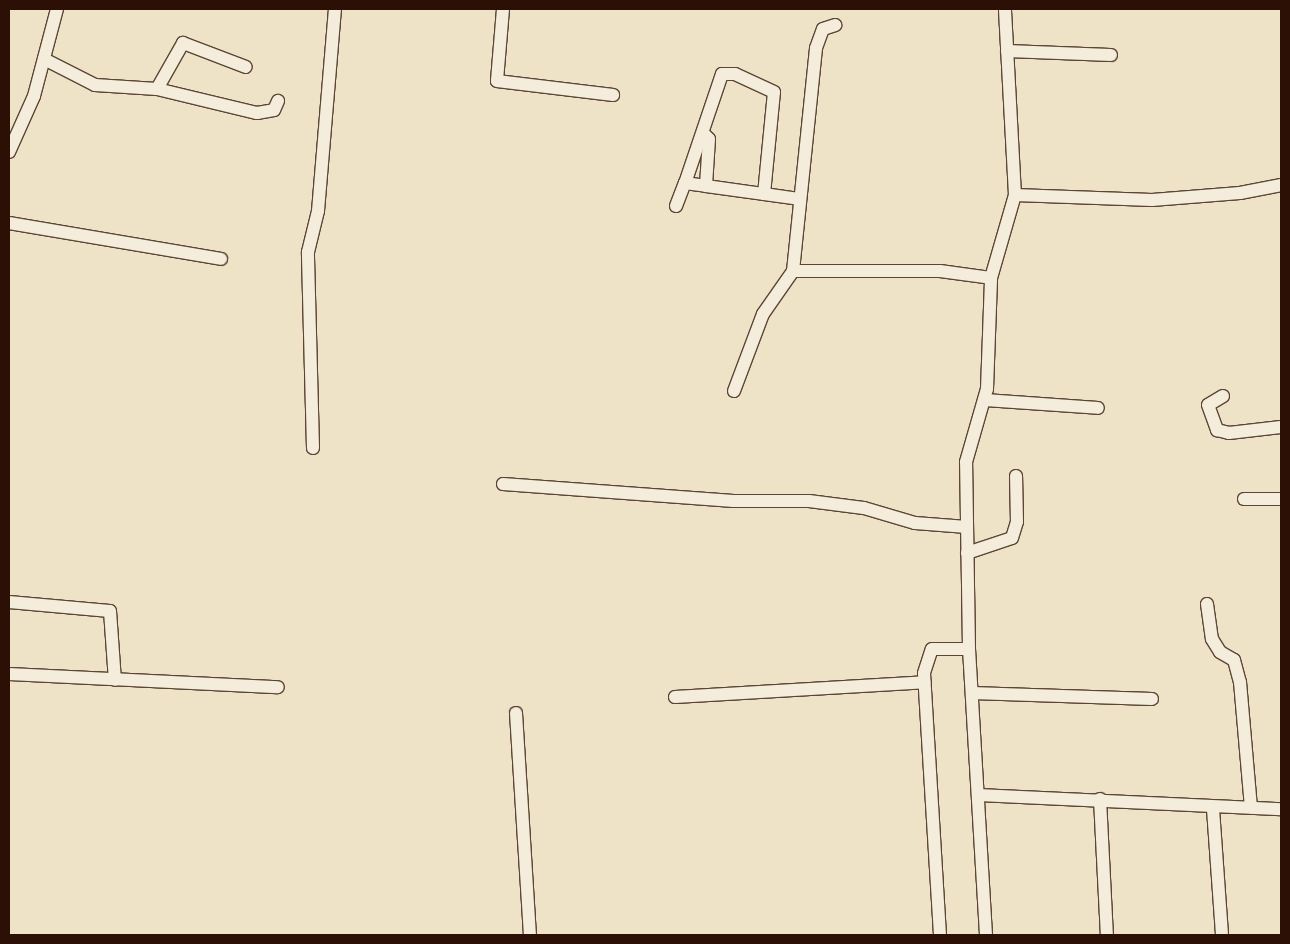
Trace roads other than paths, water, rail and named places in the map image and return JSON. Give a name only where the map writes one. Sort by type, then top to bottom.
[{"type":"street","points":[[9,152],[34,96],[57,9]]},
{"type":"street","points":[[313,448],[308,267],[318,211],[335,9]]},
{"type":"street","points":[[503,9],[496,81],[613,95]]},
{"type":"street","points":[[986,935],[969,649],[966,462],[985,400],[992,278],[1015,195],[1005,9]]},
{"type":"street","points":[[734,391],[764,314],[793,271],[816,48],[823,29],[835,25]]},
{"type":"street","points":[[157,88],[183,43],[246,67]]},
{"type":"street","points":[[1008,51],[1111,55]]},
{"type":"street","points":[[44,59],[95,85],[157,88],[257,112],[274,110],[278,100]]},
{"type":"street","points":[[676,206],[722,74],[735,74],[774,92],[764,194]]},
{"type":"street","points":[[703,133],[709,139],[706,186]]},
{"type":"street","points":[[685,183],[799,199]]},
{"type":"street","points":[[1015,195],[1152,200],[1240,194],[1281,185]]},
{"type":"street","points":[[9,223],[221,259]]},
{"type":"street","points":[[793,271],[940,272],[992,278]]},
{"type":"street","points":[[1223,396],[1208,405],[1217,430],[1229,433],[1281,427]]},
{"type":"street","points":[[985,400],[1098,408]]},
{"type":"street","points":[[967,553],[1012,538],[1017,522],[1016,476]]},
{"type":"street","points":[[503,484],[733,501],[809,501],[864,508],[915,523],[967,527]]},
{"type":"street","points":[[1244,500],[1281,498]]},
{"type":"street","points":[[9,602],[110,611],[115,680]]},
{"type":"street","points":[[1208,604],[1212,639],[1220,652],[1234,660],[1240,682],[1251,808]]},
{"type":"street","points":[[940,935],[924,682],[932,649],[969,649]]},
{"type":"street","points":[[9,674],[278,687]]},
{"type":"street","points":[[675,697],[924,682]]},
{"type":"street","points":[[972,694],[1152,699]]},
{"type":"street","points":[[516,713],[530,935]]},
{"type":"street","points":[[979,795],[1022,801],[1100,799],[1213,809],[1251,808],[1281,810]]},
{"type":"street","points":[[1100,799],[1107,935]]},
{"type":"street","points":[[1213,809],[1222,935]]}]
